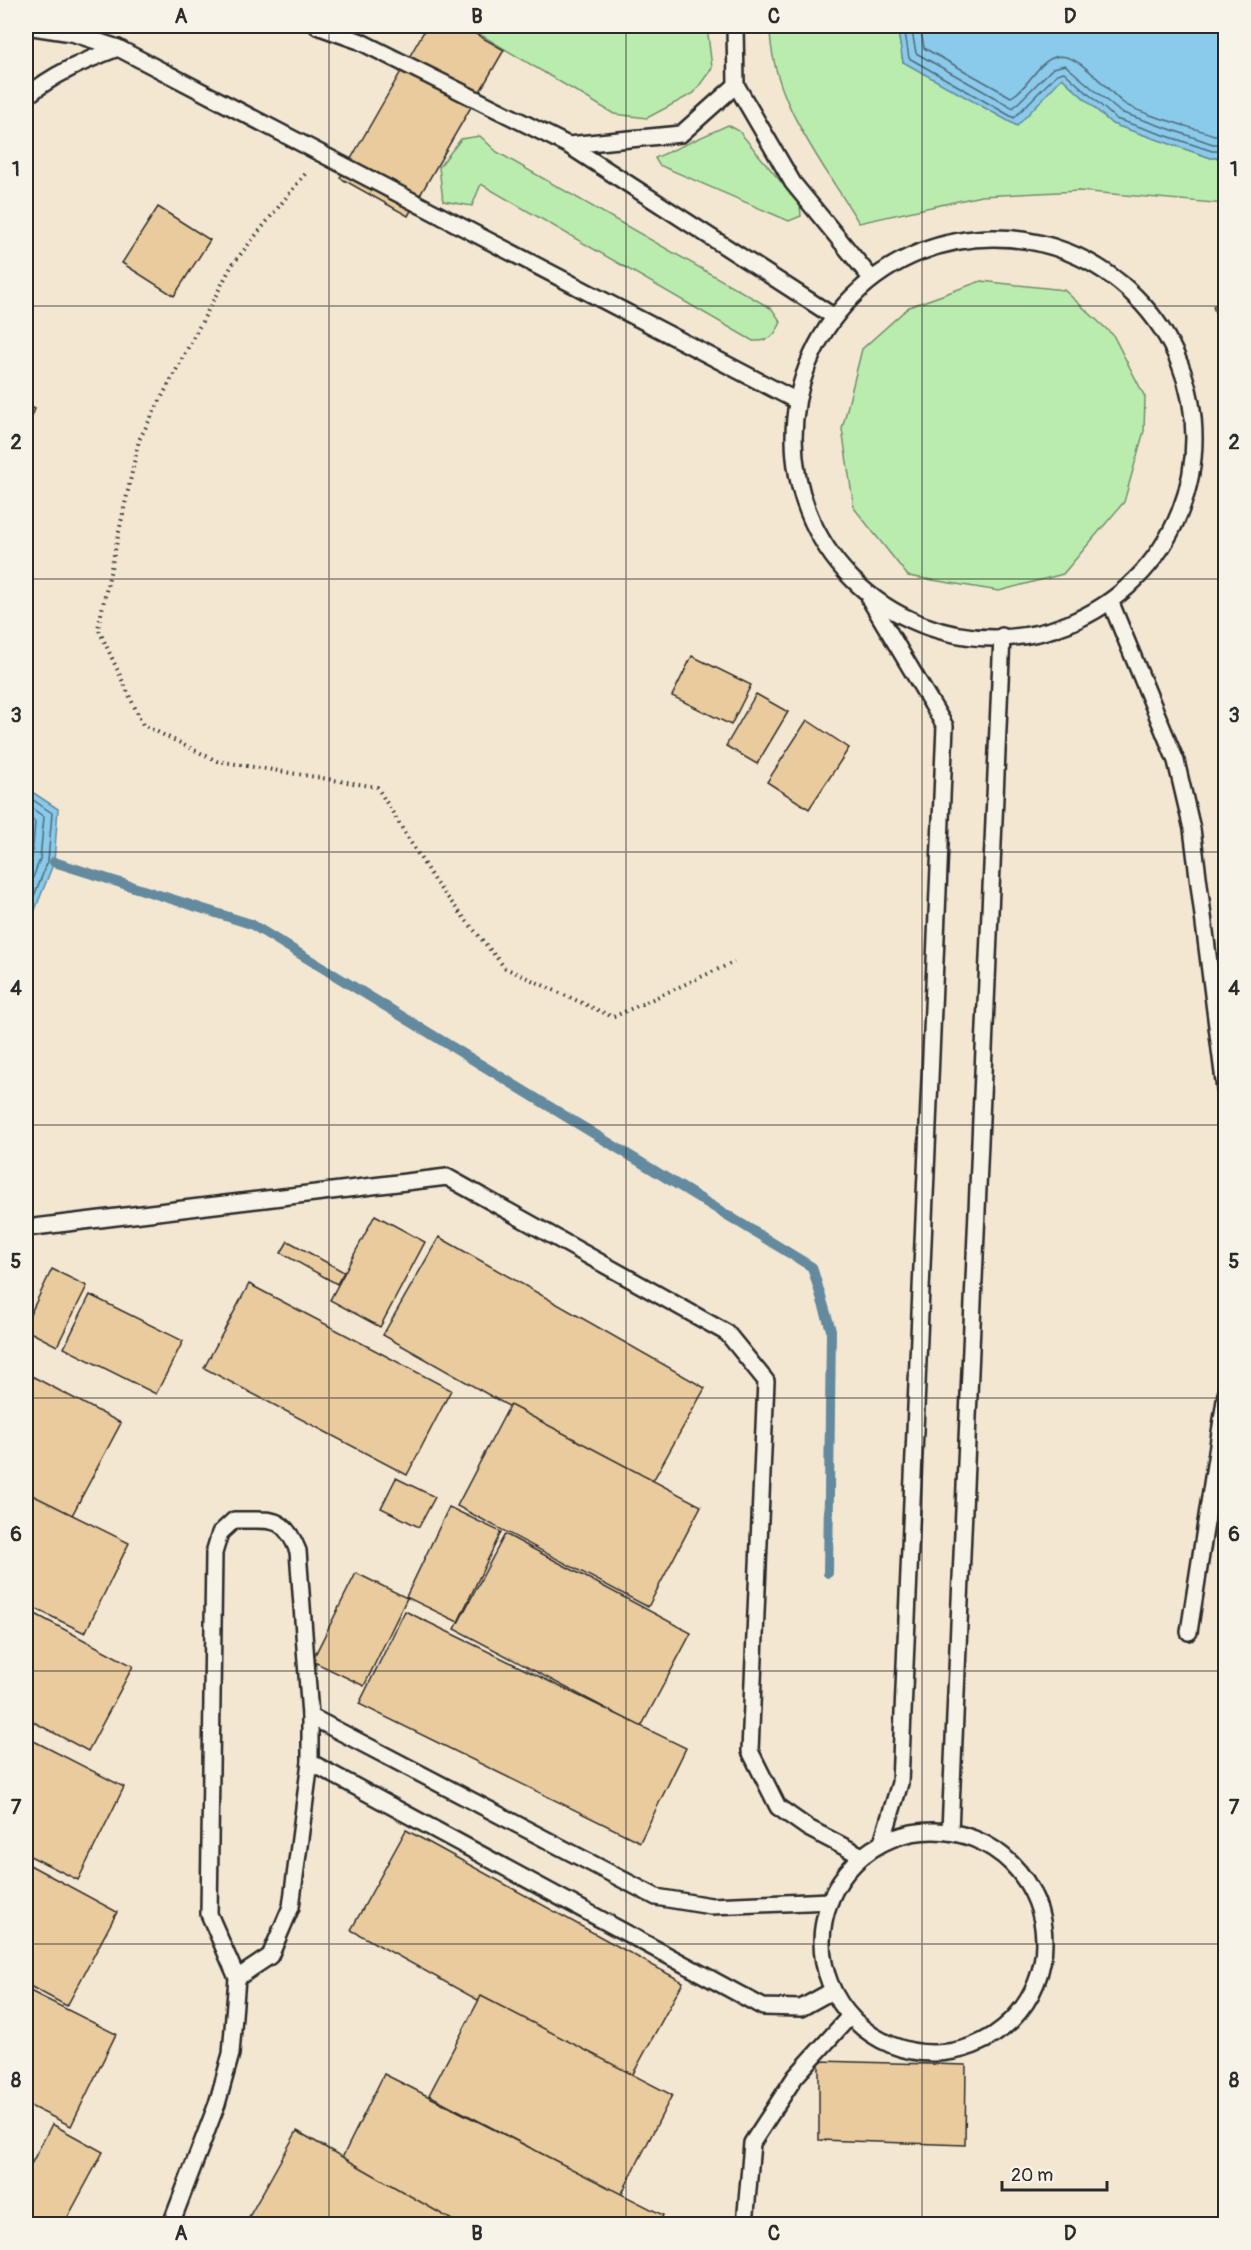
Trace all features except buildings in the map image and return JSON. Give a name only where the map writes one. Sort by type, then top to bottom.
[{"type":"lane","points":[[26,26],[72,33],[118,48],[795,400]]},
{"type":"lane","points":[[317,26],[359,41]]},
{"type":"lane","points":[[333,26],[567,145],[833,316]]},
{"type":"lane","points":[[735,26],[736,85],[793,183],[870,278]]},
{"type":"lane","points":[[26,97],[38,86],[74,65],[118,48]]},
{"type":"lane","points":[[567,145],[681,134],[736,85]]},
{"type":"lane","points":[[870,600],[960,639],[1058,631],[1111,603],[1136,581],[1176,526],[1194,461],[1191,394],[1166,331],[1121,281],[1063,248],[996,236],[930,246],[870,278],[833,316],[795,400],[795,475],[820,545],[870,600],[945,726],[900,1783],[882,1842]]},
{"type":"lane","points":[[1111,603],[1176,761],[1192,829],[1226,1097]]},
{"type":"lane","points":[[950,1831],[1002,636]]},
{"type":"lane","points":[[26,1228],[447,1177],[727,1333],[766,1381],[750,1751],[778,1807],[808,1828],[862,1856]]},
{"type":"lane","points":[[1189,1632],[1226,1394]]},
{"type":"lane","points":[[171,2224],[217,2104],[231,2054],[237,1978],[209,1914],[214,1553],[220,1533],[234,1520],[277,1521],[290,1531],[298,1551],[310,1762],[291,1907],[270,1956],[237,1978]]},
{"type":"lane","points":[[309,1716],[656,1897],[711,1906],[830,1901]]},
{"type":"lane","points":[[310,1762],[763,2007],[801,2008],[830,1992]]},
{"type":"lane","points":[[950,1831],[979,1839],[998,1850],[1022,1874],[1038,1902],[1044,1929],[1045,1951],[1034,1992],[1008,2025],[962,2050],[907,2052],[870,2035],[849,2017],[830,1992],[822,1954],[830,1901],[862,1856],[882,1842],[909,1832],[950,1831]]},
{"type":"lane","points":[[745,2224],[752,2143],[795,2077],[849,2017]]},
{"type":"path","points":[[320,155],[232,265],[139,440],[98,628],[143,725],[217,761],[377,787],[435,882],[505,968],[613,1017],[734,962]]},
{"type":"shaded area","points":[[26,26],[897,26],[903,62],[1062,78],[1113,124],[1211,158],[1225,157],[1225,2224],[26,2224]]},
{"type":"green space","points":[[466,26],[707,26],[712,68],[694,93],[647,118],[614,114]]},
{"type":"green space","points":[[770,26],[897,26],[903,62],[1062,78],[1113,124],[1211,158],[1225,157],[1225,204],[1079,191],[981,196],[859,223],[815,154],[789,105],[772,53]]},
{"type":"green space","points":[[728,125],[739,131],[800,205],[801,216],[789,221],[659,165],[655,158]]},
{"type":"green space","points":[[480,136],[497,152],[772,309],[781,322],[776,331],[767,339],[753,341],[481,184],[472,206],[443,201],[439,167],[461,139]]},
{"type":"green space","points":[[981,281],[1064,290],[1113,335],[1145,397],[1144,431],[1124,502],[1063,574],[999,591],[908,576],[854,508],[842,429],[862,349],[909,307]]},
{"type":"water","points":[[897,26],[1225,26],[1225,157],[1211,158],[1112,124],[1062,78],[1017,126],[903,62]]},
{"type":"water","points":[[26,788],[58,809],[54,862],[31,920],[26,924]]},
{"type":"waterway","points":[[54,862],[251,924],[812,1267],[831,1330],[828,1573]]}]
